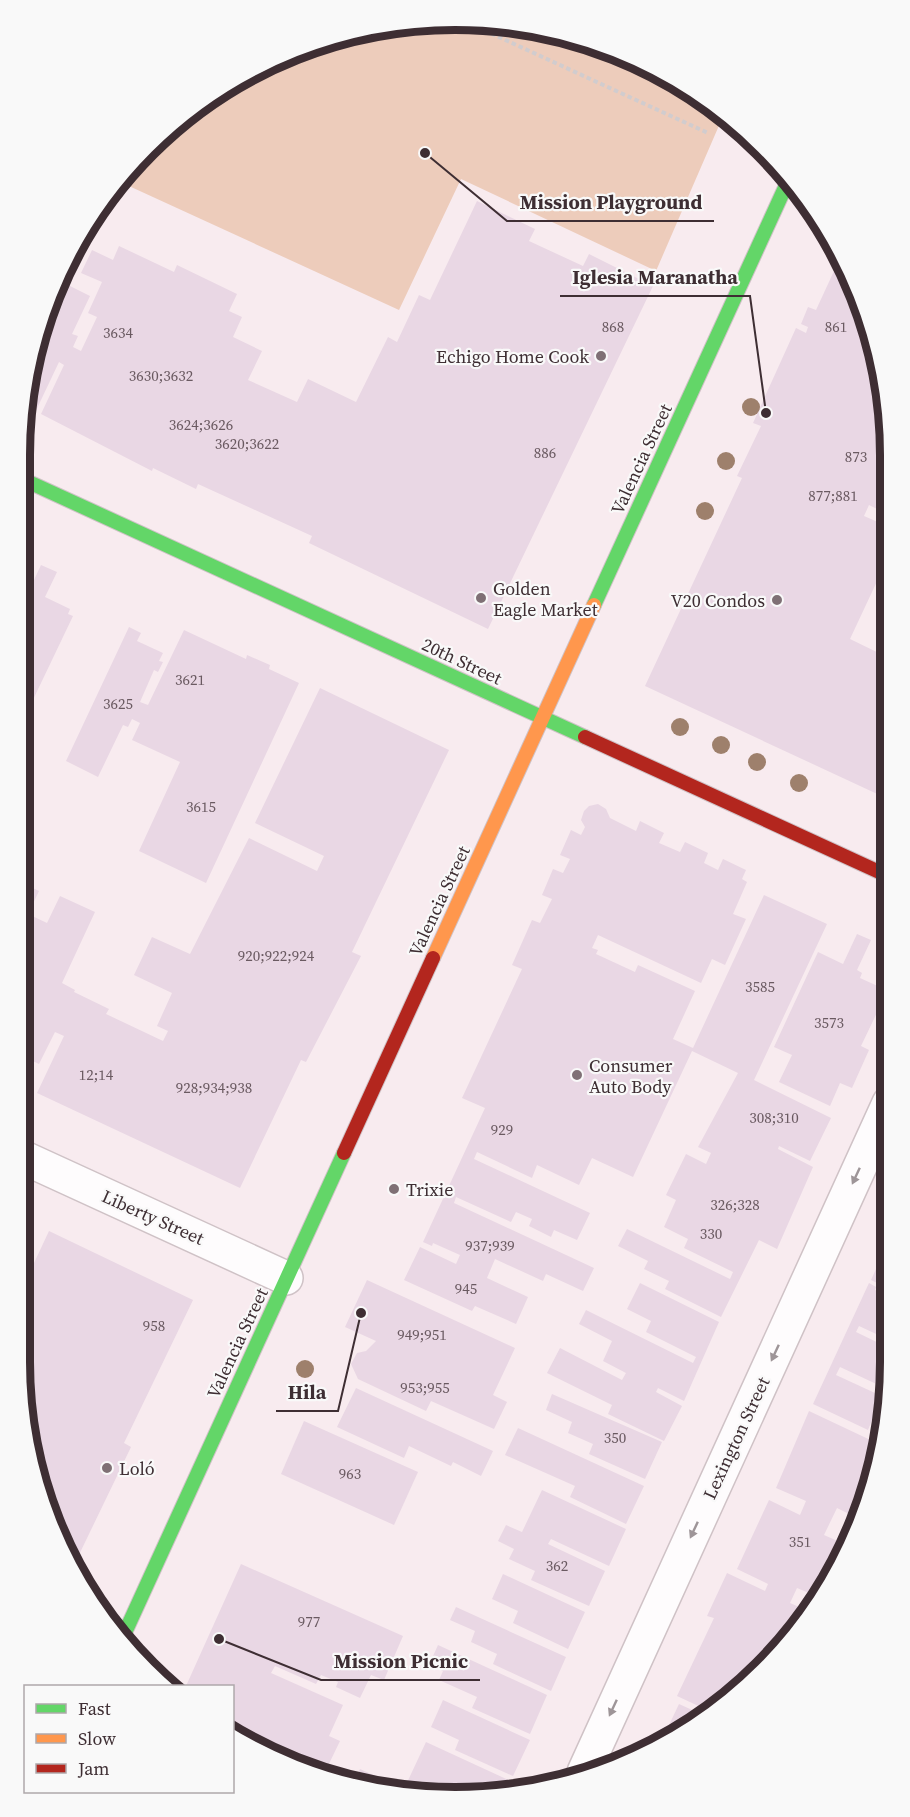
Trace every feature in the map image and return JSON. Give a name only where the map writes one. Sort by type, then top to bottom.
[{"type":"street","name":"Valencia Street","points":[[126,1631],[785,187]]},
{"type":"street","name":"20th Street","points":[[30,483],[880,872]]},
{"type":"street","name":"Lexington Street","points":[[587,1766],[880,1123]]},
{"type":"street","name":"Liberty Street","points":[[30,1161],[286,1278]]},
{"type":"path","points":[[487,31],[708,133]]},
{"type":"shaded area","points":[[427,31],[483,31],[565,44],[618,62],[643,74],[668,87],[720,123],[656,271],[461,179],[399,310],[127,185],[154,154],[196,118],[267,74],[292,62],[345,44]]},
{"type":"building","points":[[477,201],[535,229],[529,241],[583,266],[589,254],[653,286],[488,629],[309,543],[312,536],[198,484],[196,489],[153,468],[152,471],[41,414],[64,365],[59,362],[32,419],[44,345],[66,284],[90,296],[72,334],[78,336],[73,347],[81,351],[97,317],[88,313],[102,282],[81,273],[92,250],[113,260],[119,246],[174,272],[177,265],[237,294],[229,311],[242,317],[233,337],[262,351],[248,380],[297,402],[308,379],[356,402],[388,337],[397,342],[419,295],[430,300]]},
{"type":"building","name":"V20 Condos","points":[[836,267],[848,292],[866,345],[876,400],[879,427],[880,510],[869,505],[864,516],[880,523],[880,575],[850,639],[880,654],[880,795],[645,686],[742,478],[737,476],[761,426],[753,423],[796,328],[806,333],[808,327],[801,324],[808,307],[816,310]]},
{"type":"building","points":[[41,565],[57,572],[45,597],[70,609],[68,614],[73,616],[30,706],[30,589]]},
{"type":"building","points":[[129,627],[141,633],[137,641],[163,653],[159,661],[163,662],[158,672],[154,670],[140,702],[148,705],[184,630],[246,659],[247,655],[270,665],[269,669],[299,683],[206,883],[139,851],[180,762],[132,740],[140,723],[132,719],[128,727],[123,725],[98,777],[66,761]]},
{"type":"building","points":[[320,688],[449,750],[352,952],[361,956],[306,1062],[301,1060],[240,1188],[37,1093],[64,1036],[55,1032],[39,1064],[30,1060],[30,915],[47,923],[60,896],[95,912],[62,983],[75,990],[74,992],[109,1009],[106,1014],[163,1041],[168,1031],[157,1026],[172,993],[134,975],[152,937],[190,954],[249,838],[317,871],[324,856],[255,823]]},
{"type":"building","points":[[598,804],[606,809],[610,818],[636,831],[640,821],[664,833],[659,843],[680,852],[685,842],[708,853],[704,863],[718,870],[723,859],[746,870],[742,879],[747,882],[733,914],[746,919],[725,965],[712,959],[701,983],[598,935],[592,948],[598,950],[596,954],[635,972],[638,965],[695,991],[673,1039],[693,1048],[764,895],[827,924],[754,1080],[831,1118],[810,1161],[779,1146],[778,1149],[813,1167],[777,1249],[759,1240],[721,1317],[665,1289],[669,1281],[644,1269],[648,1261],[618,1246],[627,1229],[730,1279],[733,1272],[684,1248],[688,1239],[664,1227],[676,1200],[666,1195],[686,1154],[706,1164],[711,1153],[698,1147],[738,1073],[692,1051],[633,1177],[592,1158],[579,1185],[537,1165],[532,1178],[477,1152],[474,1159],[590,1213],[577,1240],[554,1230],[551,1237],[529,1226],[532,1219],[516,1212],[511,1222],[456,1197],[454,1203],[594,1268],[583,1291],[546,1274],[543,1281],[495,1259],[487,1278],[528,1297],[516,1324],[475,1306],[472,1311],[404,1280],[420,1247],[456,1264],[460,1255],[433,1243],[432,1246],[423,1242],[485,1108],[462,1098],[522,969],[512,965],[532,920],[540,923],[552,899],[542,895],[553,869],[563,873],[570,859],[560,855],[571,830],[581,835],[585,827],[581,820],[584,811],[589,806]]},
{"type":"building","points":[[30,887],[39,891],[30,910]]},
{"type":"building","points":[[857,934],[871,940],[857,970],[862,973],[860,978],[880,987],[878,995],[880,1006],[861,1046],[869,1050],[852,1088],[840,1083],[830,1106],[779,1082],[792,1055],[774,1047],[818,952],[843,964]]},
{"type":"building","points":[[49,1231],[193,1300],[124,1443],[131,1447],[78,1557],[62,1525],[47,1480],[49,1475],[44,1472],[38,1445],[31,1390],[30,1272]]},
{"type":"building","points":[[880,1260],[880,1284],[871,1280]]},
{"type":"building","points":[[367,1280],[515,1348],[493,1395],[507,1402],[494,1429],[431,1401],[426,1411],[358,1379],[351,1364],[357,1353],[366,1351],[376,1341],[345,1327]]},
{"type":"building","points":[[640,1283],[719,1322],[684,1401],[658,1388],[656,1392],[682,1406],[664,1441],[608,1414],[612,1405],[547,1373],[560,1348],[622,1380],[626,1373],[603,1361],[612,1341],[579,1324],[586,1310],[693,1363],[696,1357],[646,1332],[651,1321],[627,1309]]},
{"type":"building","points":[[869,1283],[880,1292],[880,1336],[859,1326],[856,1332],[880,1344],[879,1385],[840,1367],[836,1375],[878,1395],[875,1422],[872,1420],[868,1430],[813,1404]]},
{"type":"building","points":[[356,1388],[493,1451],[481,1476],[453,1462],[451,1466],[409,1446],[404,1458],[337,1427]]},
{"type":"building","points":[[552,1394],[662,1442],[645,1479],[589,1454],[593,1444],[568,1433],[572,1422],[546,1410]]},
{"type":"building","points":[[809,1411],[873,1441],[866,1472],[851,1515],[837,1508],[824,1535],[840,1542],[811,1594],[797,1588],[790,1603],[801,1608],[792,1621],[756,1663],[702,1708],[677,1696],[714,1618],[707,1616],[727,1573],[765,1591],[768,1584],[737,1569],[769,1500],[800,1515],[806,1501],[776,1488]]},
{"type":"building","points":[[304,1421],[418,1472],[394,1525],[281,1474]]},
{"type":"building","points":[[518,1428],[644,1486],[626,1524],[570,1497],[575,1486],[505,1455]]},
{"type":"building","points":[[542,1490],[626,1529],[609,1566],[551,1539],[548,1544],[605,1571],[589,1606],[531,1580],[535,1571],[509,1559],[514,1549],[498,1541],[506,1525],[522,1532]]},
{"type":"building","points":[[241,1564],[403,1636],[384,1680],[371,1675],[360,1698],[336,1687],[338,1682],[321,1675],[316,1684],[275,1666],[271,1673],[343,1705],[329,1736],[340,1741],[327,1767],[292,1755],[234,1725],[234,1685],[186,1685]]},
{"type":"building","points":[[503,1574],[585,1612],[568,1649],[513,1623],[518,1611],[492,1599]]},
{"type":"building","points":[[456,1607],[566,1657],[551,1691],[493,1664],[497,1654],[471,1642],[475,1631],[450,1620]]},
{"type":"building","points":[[438,1645],[547,1695],[530,1734],[472,1708],[477,1697],[439,1680],[443,1671],[429,1665]]},
{"type":"building","points":[[443,1700],[530,1740],[513,1776],[455,1750],[459,1740],[431,1727]]},
{"type":"building","points":[[679,1704],[696,1712],[691,1715],[667,1730]]},
{"type":"building","points":[[426,1742],[514,1782],[455,1787],[406,1784]]},
{"type":"building","points":[[360,1769],[387,1781],[357,1776]]},
{"type":"traffic: fast","points":[[594,605],[785,187]]},
{"type":"traffic: fast","points":[[30,483],[585,737]]},
{"type":"traffic: fast","points":[[126,1631],[344,1153]]},
{"type":"traffic: slow","points":[[433,958],[594,605]]},
{"type":"traffic: jam","points":[[585,737],[880,872]]},
{"type":"traffic: jam","points":[[344,1153],[433,958]]},
{"type":"place","name":"Mission Playground","points":[[425,153]]},
{"type":"place","name":"Echigo Home Cook","points":[[601,356]]},
{"type":"place","name":"Iglesia Maranatha","points":[[766,413]]},
{"type":"place","name":"Golden Eagle Market","points":[[481,598]]},
{"type":"place","name":"V20 Condos","points":[[777,600]]},
{"type":"place","name":"Consumer Auto Body","points":[[577,1075]]},
{"type":"place","name":"Trixie","points":[[394,1189]]},
{"type":"place","name":"Hila","points":[[361,1313]]},
{"type":"place","name":"Loló","points":[[107,1468]]},
{"type":"place","name":"Mission Picnic","points":[[219,1639]]}]
